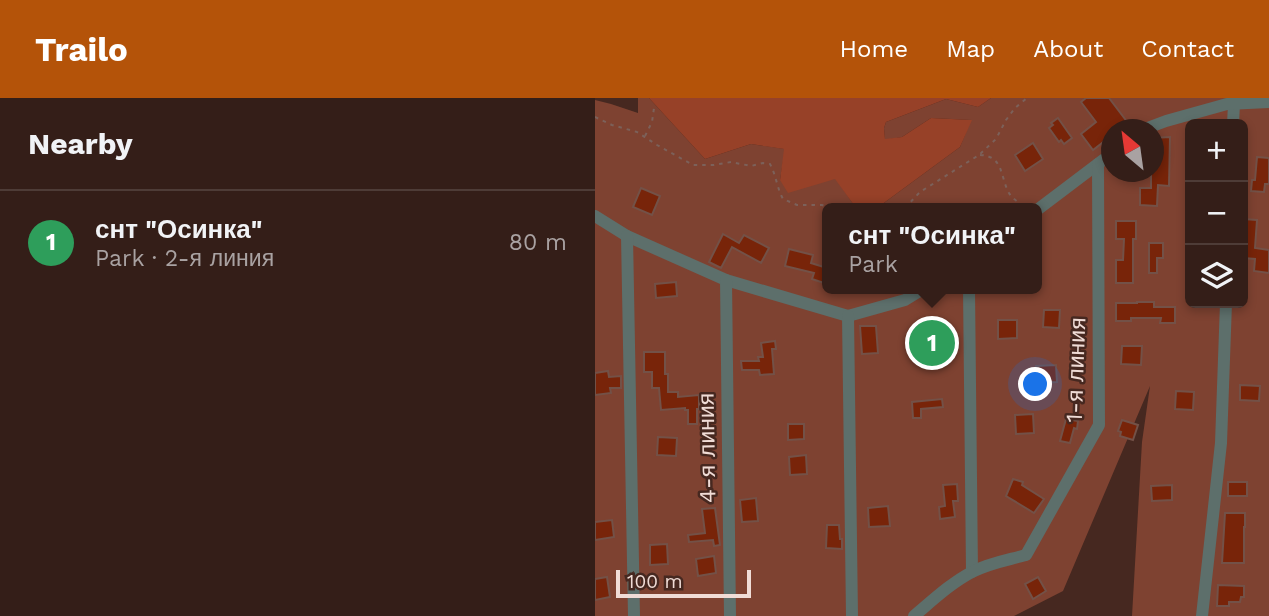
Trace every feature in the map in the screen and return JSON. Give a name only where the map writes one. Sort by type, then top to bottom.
[{"type":"street","points":[[1164,122],[1229,102],[1269,103]]},
{"type":"street","points":[[1042,206],[1101,162]]},
{"type":"street","name":"1-я линия","points":[[914,616],[972,572],[1026,555],[1099,425],[1098,164]]},
{"type":"street","points":[[595,216],[627,236],[726,280],[848,316],[905,300],[915,294]]},
{"type":"street","points":[[627,236],[634,616]]},
{"type":"street","name":"4-я линия","points":[[726,280],[730,616]]},
{"type":"street","points":[[969,294],[972,572]]},
{"type":"street","points":[[1202,616],[1221,443],[1226,308]]},
{"type":"street","points":[[848,316],[852,616]]},
{"type":"path","points":[[910,203],[920,192],[979,155],[996,139],[1015,108],[1027,98]]},
{"type":"path","points":[[644,137],[652,122],[653,108]]},
{"type":"path","points":[[595,117],[637,132],[669,153],[693,164],[770,164],[784,200],[797,205],[822,205]]},
{"type":"path","points":[[979,155],[988,155],[997,161],[1008,192],[1020,203]]},
{"type":"shaded area","points":[[638,98],[649,98],[705,159],[751,144],[785,149],[780,180],[836,179],[853,203],[822,203],[822,294],[1042,294],[1042,203],[884,203],[960,147],[971,120],[931,118],[902,137],[885,140],[886,122],[946,99],[978,107],[991,98],[1269,98],[1269,616],[1132,616],[1142,442],[1150,386],[1063,591],[1014,616],[595,616],[595,100],[638,113]]},
{"type":"shaded area","points":[[649,98],[991,98],[978,107],[946,99],[886,122],[885,139],[902,137],[931,118],[972,120],[960,147],[884,203],[852,203],[835,179],[788,193],[780,180],[784,149],[751,144],[705,159]]},
{"type":"building","points":[[1086,98],[1109,98],[1125,119],[1101,119],[1101,144],[1093,150],[1081,134],[1096,122],[1081,102]]},
{"type":"building","points":[[1058,118],[1072,138],[1064,144],[1061,140],[1059,142],[1049,128]]},
{"type":"building","points":[[1164,137],[1170,137],[1169,186],[1158,185],[1157,206],[1140,205],[1140,188],[1151,188],[1151,182],[1164,182]]},
{"type":"building","points":[[1033,143],[1043,159],[1025,171],[1015,155]]},
{"type":"building","points":[[1257,157],[1269,158],[1269,184],[1265,184],[1264,192],[1251,191]]},
{"type":"building","points":[[641,188],[660,196],[652,215],[633,207]]},
{"type":"building","points":[[1248,219],[1257,220],[1255,248],[1269,250],[1269,273],[1254,271],[1255,259],[1248,258]]},
{"type":"building","points":[[1116,221],[1136,221],[1136,239],[1133,239],[1133,283],[1116,283],[1116,260],[1123,260],[1124,239],[1116,239]]},
{"type":"building","points":[[723,234],[739,243],[744,235],[769,248],[761,263],[732,247],[721,268],[709,262]]},
{"type":"building","points":[[1149,243],[1163,243],[1163,258],[1157,258],[1157,273],[1149,273]]},
{"type":"building","points":[[789,249],[813,255],[811,263],[822,266],[822,282],[812,279],[814,273],[785,266]]},
{"type":"building","points":[[676,282],[677,296],[656,298],[655,284]]},
{"type":"building","points":[[1154,302],[1154,307],[1175,307],[1175,323],[1160,323],[1161,318],[1116,321],[1116,303]]},
{"type":"building","points":[[1044,310],[1060,310],[1059,328],[1043,327]]},
{"type":"building","points":[[998,320],[1017,320],[1017,338],[998,339]]},
{"type":"building","points":[[860,326],[876,326],[878,353],[862,354]]},
{"type":"building","points":[[775,341],[776,349],[772,349],[774,374],[760,375],[759,370],[742,370],[741,361],[759,361],[758,357],[763,357],[761,343]]},
{"type":"building","points":[[1122,346],[1142,346],[1141,365],[1121,364]]},
{"type":"building","points":[[644,352],[665,352],[668,392],[678,392],[678,397],[699,395],[697,424],[688,424],[688,410],[685,408],[661,410],[659,388],[652,388],[652,372],[644,372]]},
{"type":"building","points":[[1056,365],[1057,382],[1037,383],[1036,366]]},
{"type":"building","points":[[608,371],[609,377],[621,376],[621,388],[610,388],[611,393],[595,395],[595,373]]},
{"type":"building","points":[[1240,385],[1260,386],[1259,401],[1240,400]]},
{"type":"building","points":[[1176,391],[1194,392],[1193,410],[1175,409]]},
{"type":"building","points":[[942,399],[943,407],[921,409],[921,418],[913,418],[912,402]]},
{"type":"building","points":[[1033,414],[1034,433],[1016,434],[1015,415]]},
{"type":"building","points":[[1066,419],[1078,421],[1070,443],[1060,441]]},
{"type":"building","points":[[1122,420],[1138,425],[1133,440],[1120,436],[1121,432],[1118,431]]},
{"type":"building","points":[[788,424],[804,424],[804,439],[788,440]]},
{"type":"building","points":[[658,437],[677,438],[676,456],[657,455]]},
{"type":"building","points":[[806,455],[807,474],[790,475],[789,457]]},
{"type":"building","points":[[1013,479],[1023,482],[1022,485],[1044,499],[1034,513],[1006,496]]},
{"type":"building","points":[[1228,482],[1247,482],[1247,496],[1228,496]]},
{"type":"building","points":[[957,484],[958,501],[953,501],[955,517],[940,519],[939,507],[945,506],[943,485]]},
{"type":"building","points":[[1172,485],[1172,500],[1152,501],[1151,486]]},
{"type":"building","points":[[756,498],[758,521],[742,522],[740,500]]},
{"type":"building","points":[[888,506],[890,526],[869,527],[868,508]]},
{"type":"building","points":[[715,508],[720,545],[714,546],[713,540],[689,542],[688,535],[705,533],[702,509]]},
{"type":"building","points":[[1225,513],[1245,513],[1244,563],[1222,563]]},
{"type":"building","points":[[612,520],[614,537],[595,540],[595,522]]},
{"type":"building","points":[[827,525],[839,525],[842,549],[826,548]]},
{"type":"building","points":[[667,544],[668,564],[650,565],[650,545]]},
{"type":"building","points":[[714,556],[716,573],[698,576],[696,559]]},
{"type":"building","points":[[607,577],[610,597],[595,600],[595,579]]},
{"type":"building","points":[[1038,577],[1046,591],[1033,599],[1025,584]]},
{"type":"building","points":[[1218,585],[1244,586],[1244,597],[1241,597],[1240,602],[1229,602],[1229,606],[1217,606]]},
{"type":"place","name":"снт \"Осинка\"","points":[[932,343]]}]
